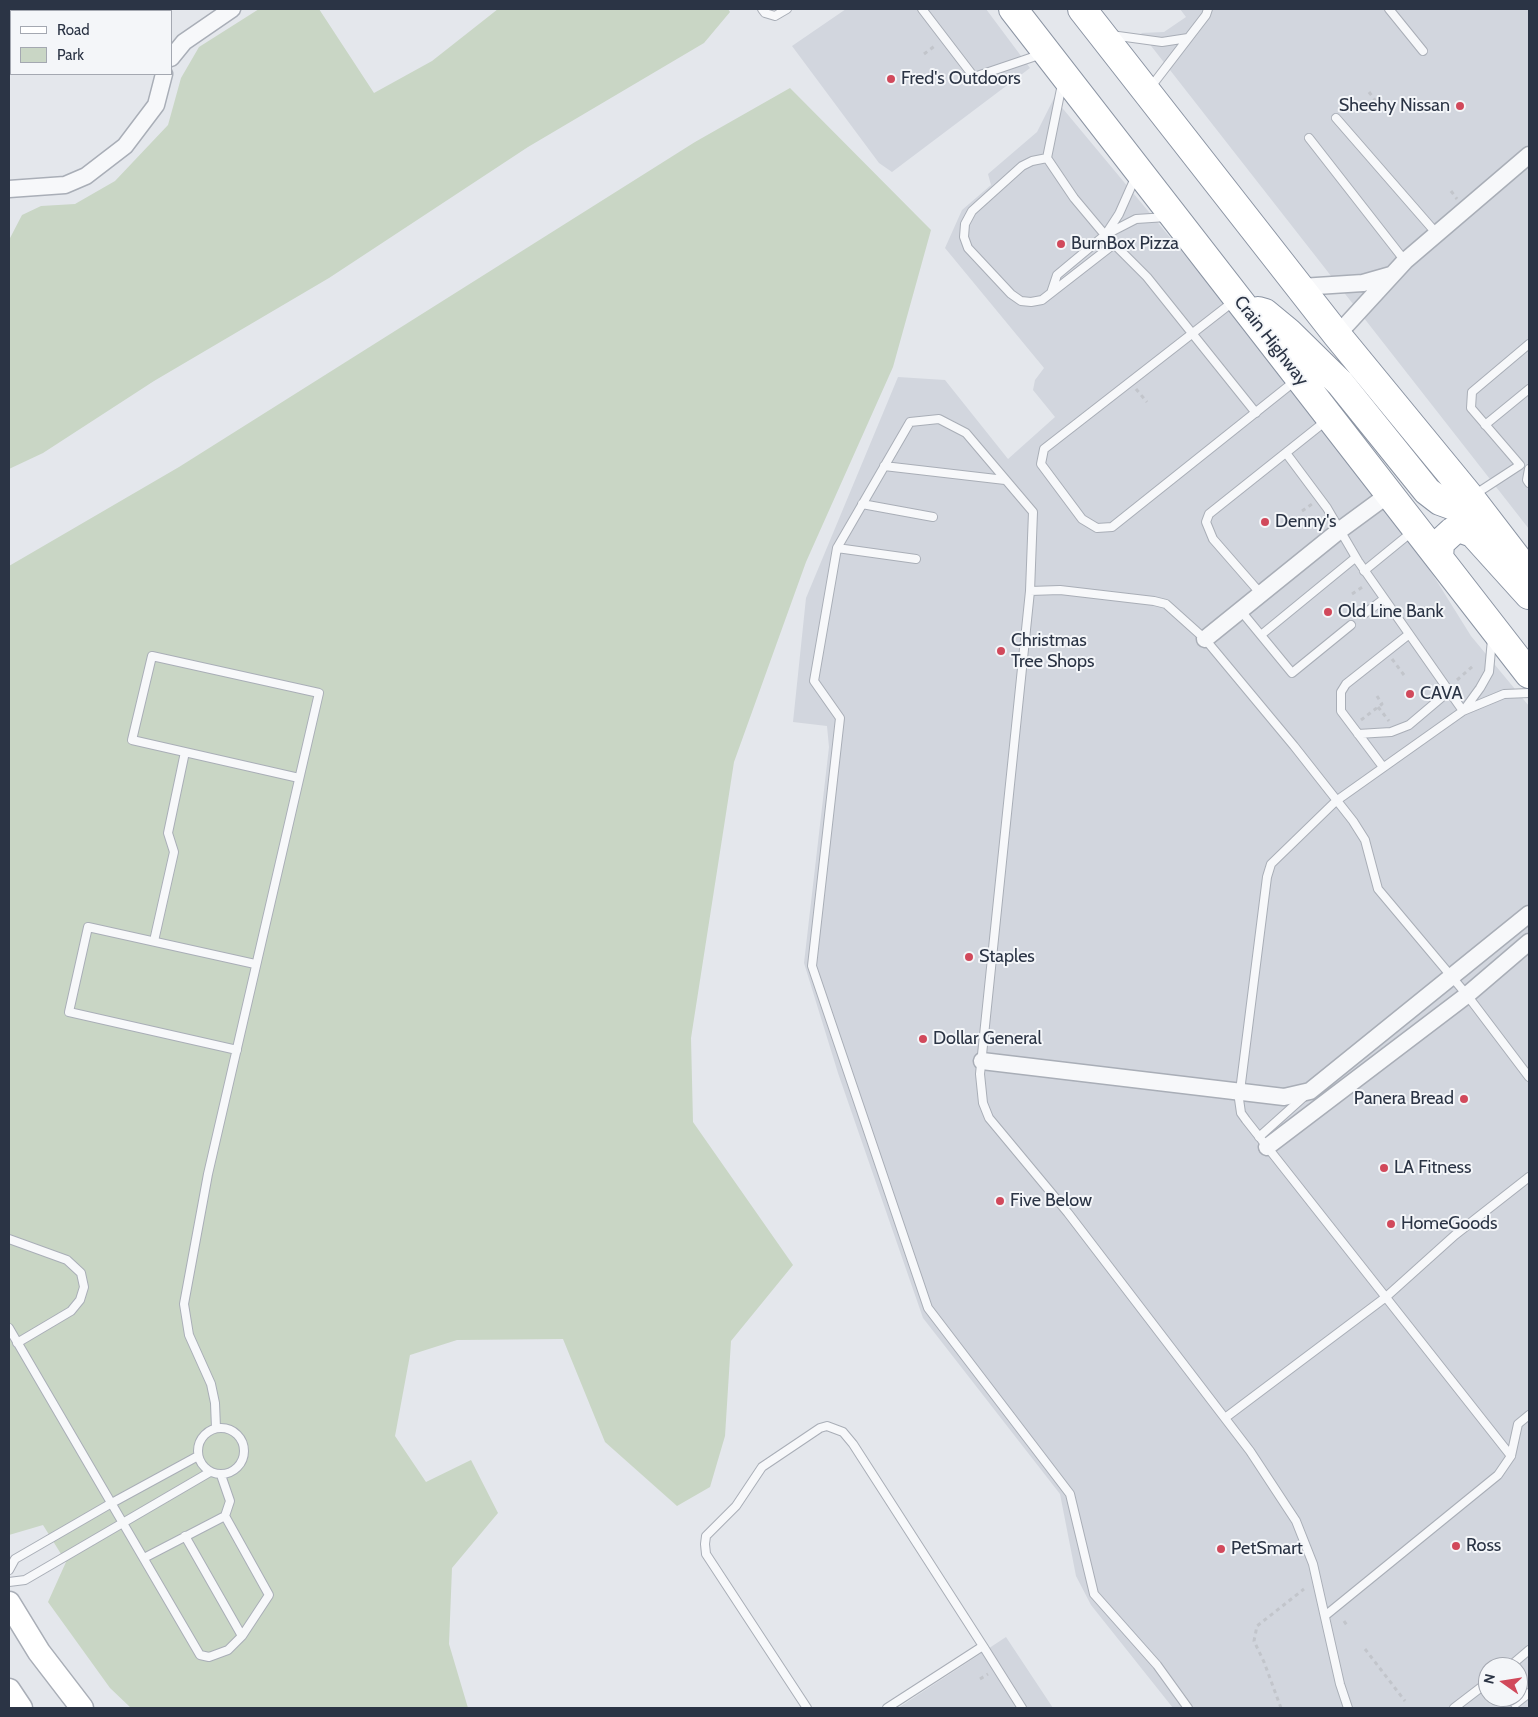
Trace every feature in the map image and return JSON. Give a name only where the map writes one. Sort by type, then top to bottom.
[{"type":"highway","name":"Crain Highway","points":[[1013,9],[1529,674]]},
{"type":"highway","points":[[1082,9],[1337,335],[1470,498],[1529,574]]},
{"type":"highway","points":[[1241,303],[1265,313],[1340,383],[1427,491],[1440,501],[1451,505],[1462,505],[1470,498]]},
{"type":"highway","points":[[1439,558],[1440,543],[1452,532],[1459,528],[1473,533],[1529,595]]},
{"type":"main road","points":[[9,1602],[39,1652],[82,1708]]},
{"type":"main road","points":[[9,1690],[21,1708]]},
{"type":"street","points":[[172,57],[184,42],[232,9]]},
{"type":"street","points":[[9,189],[65,185],[86,176],[125,146],[136,132],[156,105],[164,75]]},
{"type":"street","points":[[1337,335],[1405,261],[1529,155]]},
{"type":"street","points":[[1301,288],[1364,284],[1393,274]]},
{"type":"street","points":[[1205,639],[1340,530],[1389,494]]},
{"type":"street","points":[[982,1060],[1284,1096],[1310,1091],[1529,914]]},
{"type":"street","points":[[1263,1142],[1368,1070],[1467,996],[1529,942]]},
{"type":"lane","points":[[762,9],[765,13],[775,16],[787,9]]},
{"type":"lane","points":[[922,9],[974,77],[1047,52]]},
{"type":"lane","points":[[1147,91],[1208,9]]},
{"type":"lane","points":[[1388,9],[1423,51]]},
{"type":"lane","points":[[1102,34],[1162,42],[1188,38]]},
{"type":"lane","points":[[1064,75],[1047,158],[1074,198],[1105,236],[1147,277],[1256,413]]},
{"type":"lane","points":[[1336,118],[1436,234]]},
{"type":"lane","points":[[1309,138],[1405,261]]},
{"type":"lane","points":[[1047,158],[1032,161],[1022,166],[972,210],[965,224],[964,237],[968,248],[1015,298],[1027,302],[1036,302],[1051,293],[1114,244]]},
{"type":"lane","points":[[1105,236],[1120,214],[1138,171]]},
{"type":"lane","points":[[1051,293],[1056,275],[1105,236],[1136,219],[1174,217]]},
{"type":"lane","points":[[1241,303],[1192,334],[1044,449],[1041,464],[1082,519],[1097,528],[1112,527],[1299,378]]},
{"type":"lane","points":[[1529,344],[1472,392],[1471,408],[1520,465],[1529,468],[1527,480],[1529,483]]},
{"type":"lane","points":[[1485,425],[1529,389]]},
{"type":"lane","points":[[1261,594],[1213,539],[1206,522],[1209,514],[1330,418]]},
{"type":"lane","points":[[1188,1708],[1157,1665],[1094,1594],[1070,1494],[928,1308],[812,966],[840,718],[814,681],[837,548],[910,422],[939,419],[966,433],[1033,512],[1030,591],[982,1060],[983,1103],[989,1118],[1068,1213],[1250,1451],[1296,1520],[1314,1564],[1340,1684],[1348,1708]]},
{"type":"lane","points":[[1286,453],[1327,508],[1355,558],[1463,711]]},
{"type":"lane","points":[[1470,498],[1520,465]]},
{"type":"lane","points":[[884,466],[1005,480]]},
{"type":"lane","points":[[862,504],[934,517]]},
{"type":"lane","points":[[1364,571],[1416,529]]},
{"type":"lane","points":[[837,548],[916,558]]},
{"type":"lane","points":[[1260,634],[1355,558]]},
{"type":"lane","points":[[1030,591],[1060,590],[1154,600],[1166,604],[1205,639],[1294,746],[1365,840],[1378,889],[1451,976],[1529,1076]]},
{"type":"lane","points":[[1364,614],[1384,600]]},
{"type":"lane","points":[[1241,611],[1292,673],[1351,625]]},
{"type":"lane","points":[[1463,711],[1489,672],[1494,628]]},
{"type":"lane","points":[[1383,767],[1341,711],[1341,692],[1346,684],[1408,635]]},
{"type":"lane","points":[[216,1428],[215,1403],[211,1384],[189,1335],[184,1304],[192,1253],[255,964],[299,778],[319,693],[152,656],[132,740],[299,778]]},
{"type":"lane","points":[[1358,734],[1396,730],[1409,724],[1448,692]]},
{"type":"lane","points":[[1510,1456],[1241,1113],[1240,1090],[1268,871],[1271,864],[1336,801],[1463,711],[1504,694],[1529,693]]},
{"type":"lane","points":[[154,941],[174,852],[168,833],[186,752]]},
{"type":"lane","points":[[236,1050],[70,1012],[88,927],[255,964]]},
{"type":"lane","points":[[1355,1055],[1368,1070]]},
{"type":"lane","points":[[1263,1142],[1310,1091]]},
{"type":"lane","points":[[1225,1418],[1386,1297],[1455,1235],[1529,1177]]},
{"type":"lane","points":[[9,1239],[67,1260],[81,1273],[84,1288],[80,1300],[71,1311],[17,1343]]},
{"type":"lane","points":[[9,1328],[110,1504],[144,1558],[200,1655],[209,1657],[228,1650],[242,1636],[268,1595],[225,1516]]},
{"type":"lane","points":[[1326,1615],[1498,1474],[1510,1456],[1518,1424],[1529,1415]]},
{"type":"lane","points":[[807,1708],[706,1554],[705,1544],[706,1536],[736,1506],[762,1467],[820,1428],[827,1426],[843,1432],[965,1616],[1022,1708]]},
{"type":"lane","points":[[216,1428],[232,1430],[242,1441],[244,1449],[244,1456],[236,1470],[221,1475],[210,1472],[205,1468],[198,1456],[200,1442],[209,1431],[216,1428]]},
{"type":"lane","points":[[9,1570],[15,1559],[198,1456]]},
{"type":"lane","points":[[9,1582],[25,1580],[210,1472]]},
{"type":"lane","points":[[144,1558],[225,1516],[230,1501],[221,1475]]},
{"type":"lane","points":[[185,1536],[242,1636]]},
{"type":"lane","points":[[886,1708],[983,1646]]},
{"type":"lane","points":[[1454,1708],[1478,1690]]},
{"type":"path","points":[[1369,92],[1382,110]]},
{"type":"path","points":[[1386,652],[1404,675]]},
{"type":"path","points":[[1457,680],[1473,666]]},
{"type":"path","points":[[1352,727],[1382,704],[1377,696]]},
{"type":"path","points":[[1378,707],[1396,730]]},
{"type":"path","points":[[1281,1708],[1254,1641],[1257,1626],[1304,1589]]},
{"type":"path","points":[[1344,1621],[1348,1627]]},
{"type":"path","points":[[1365,1649],[1405,1701]]},
{"type":"shaded area","points":[[846,9],[986,9],[1030,68],[892,172],[879,163],[792,46]]},
{"type":"shaded area","points":[[1180,9],[1529,9],[1529,529],[1141,33],[1164,32],[1186,17]]},
{"type":"shaded area","points":[[1054,98],[1268,355],[1358,476],[1418,551],[1471,636],[1529,706],[1529,1708],[1173,1708],[1091,1605],[1076,1576],[1060,1494],[923,1318],[838,1073],[804,963],[829,747],[827,726],[793,722],[806,598],[898,377],[945,380],[1008,459],[1055,417],[1033,390],[1035,380],[1044,368],[945,248],[962,210],[991,185],[988,174],[1037,132]]},
{"type":"shaded area","points":[[1006,1637],[1053,1708],[898,1708]]},
{"type":"green space","points":[[259,9],[319,9],[374,93],[432,61],[498,9],[728,9],[730,12],[704,43],[528,147],[329,278],[154,381],[43,453],[9,469],[9,240],[22,215],[41,206],[75,204],[115,181],[168,125],[181,78],[199,47]]},
{"type":"green space","points":[[790,88],[931,230],[893,367],[806,562],[734,762],[691,1038],[693,1122],[793,1265],[731,1341],[725,1436],[710,1487],[677,1506],[605,1442],[563,1339],[457,1340],[410,1355],[395,1436],[426,1482],[471,1460],[498,1513],[452,1568],[449,1644],[468,1708],[131,1708],[110,1688],[48,1602],[66,1562],[43,1525],[9,1535],[9,566],[179,467],[695,142]]},
{"type":"place","name":"Fred's Outdoors","points":[[891,79]]},
{"type":"place","name":"Sheehy Nissan","points":[[1460,106]]},
{"type":"place","name":"BurnBox Pizza","points":[[1061,244]]},
{"type":"place","name":"Denny's","points":[[1265,522]]},
{"type":"place","name":"Old Line Bank","points":[[1328,612]]},
{"type":"place","name":"Christmas Tree Shops","points":[[1001,651]]},
{"type":"place","name":"CAVA","points":[[1410,694]]},
{"type":"place","name":"Staples","points":[[969,957]]},
{"type":"place","name":"Dollar General","points":[[923,1039]]},
{"type":"place","name":"Panera Bread","points":[[1464,1099]]},
{"type":"place","name":"LA Fitness","points":[[1384,1168]]},
{"type":"place","name":"Five Below","points":[[1000,1201]]},
{"type":"place","name":"HomeGoods","points":[[1391,1224]]},
{"type":"place","name":"Ross","points":[[1456,1546]]},
{"type":"place","name":"PetSmart","points":[[1221,1549]]}]
